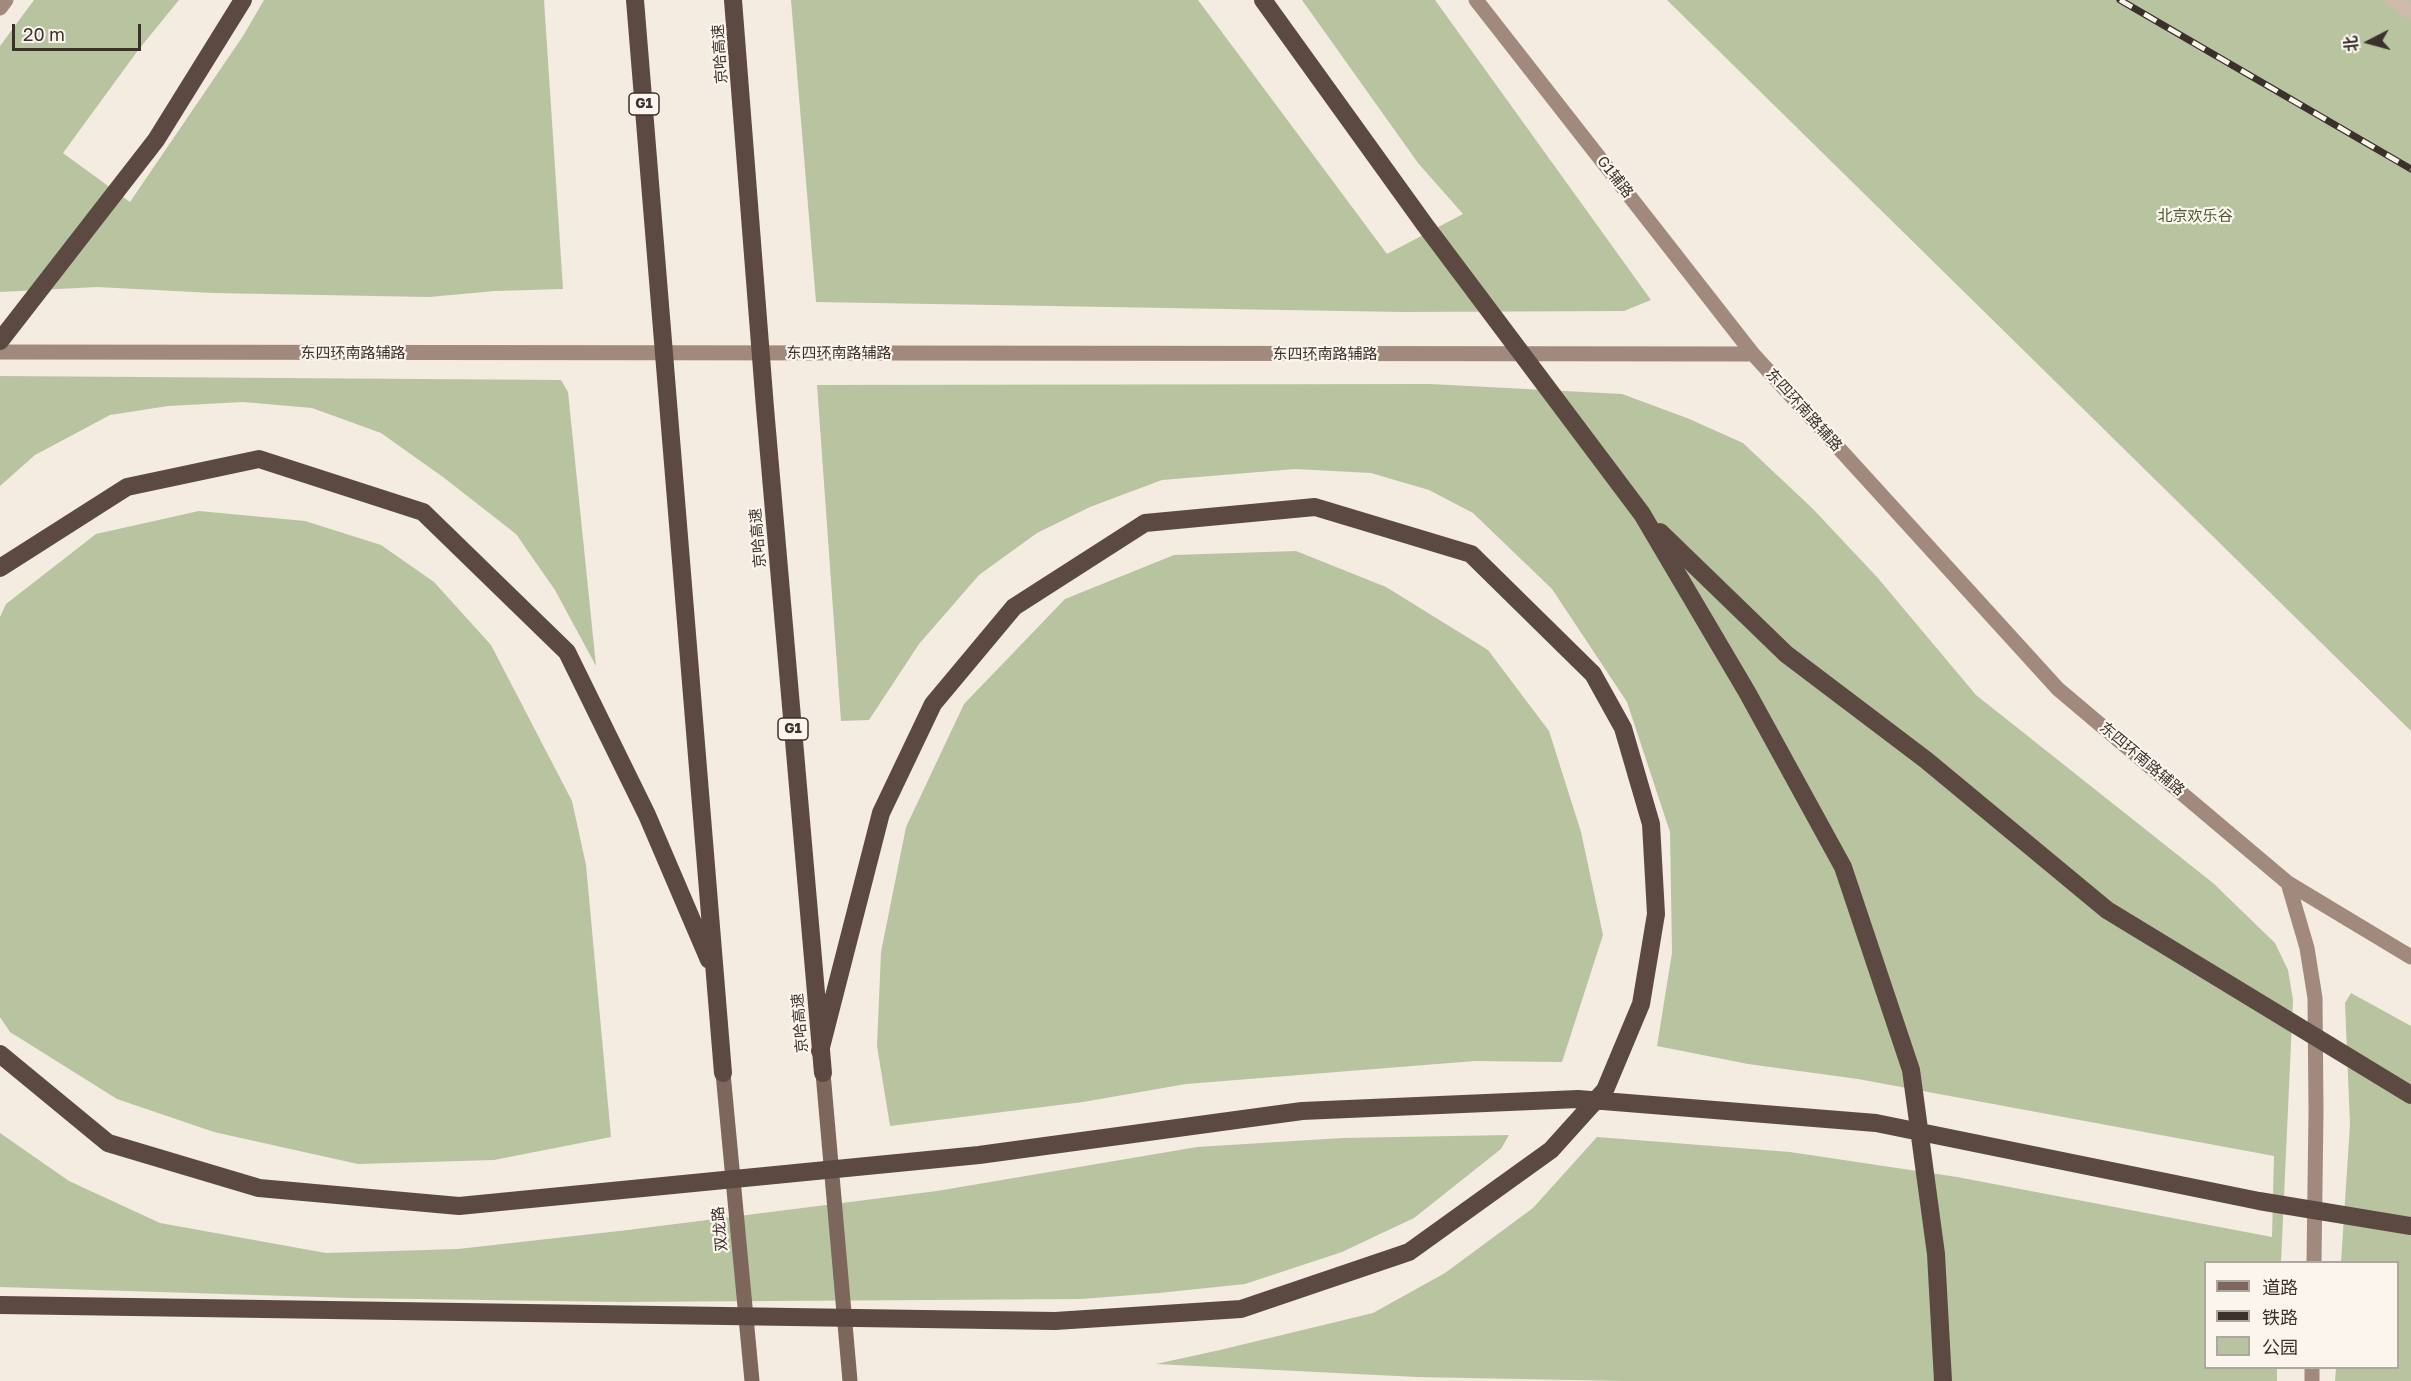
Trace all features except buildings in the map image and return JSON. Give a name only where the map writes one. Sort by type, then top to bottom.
[{"type":"highway","points":[[0,341],[156,140],[243,0]]},
{"type":"highway","name":"G1","points":[[635,0],[723,1073]]},
{"type":"highway","name":"京哈高速","points":[[734,0],[765,408],[823,1073]]},
{"type":"highway","points":[[1263,0],[1425,225],[1642,514],[1747,692],[1842,867],[1911,1070],[1936,1254],[1942,1381]]},
{"type":"highway","points":[[0,333],[20,315]]},
{"type":"highway","points":[[0,568],[127,487],[259,459],[423,512],[567,652],[647,814],[715,974]]},
{"type":"highway","points":[[0,1305],[1055,1321],[1241,1310],[1409,1252],[1551,1150],[1605,1090],[1641,1004],[1656,914],[1651,824],[1623,728],[1593,674],[1471,554],[1315,507],[1145,523],[1014,607],[933,704],[881,813],[820,1051]]},
{"type":"highway","points":[[1642,514],[1786,654],[1926,760],[2107,910],[2411,1095]]},
{"type":"highway","points":[[0,1054],[108,1143],[259,1188],[459,1206],[979,1155],[1302,1111],[1578,1099],[1876,1123],[2259,1201],[2411,1227]]},
{"type":"main road","points":[[0,8],[6,0]]},
{"type":"main road","name":"G1辅路","points":[[1476,0],[1753,354]]},
{"type":"main road","name":"东四环南路辅路","points":[[0,352],[1753,354],[2058,689],[2288,883],[2411,957]]},
{"type":"main road","points":[[2288,883],[2307,948],[2315,998],[2314,1261]]},
{"type":"main road","name":"双龙路","points":[[723,1073],[752,1381]]},
{"type":"main road","points":[[823,1073],[850,1381]]},
{"type":"lane","points":[[2392,0],[2411,12]]},
{"type":"green space","points":[[34,0],[179,0],[139,49],[63,153],[130,202],[243,36],[264,0],[544,0],[563,289],[495,291],[429,297],[213,293],[97,287],[0,292],[0,46]]},
{"type":"green space","points":[[791,0],[1198,0],[1387,254],[1463,214],[1418,163],[1302,0],[1435,0],[1651,300],[1624,311],[1402,312],[816,302]]},
{"type":"green space","name":"北京欢乐谷","points":[[1667,0],[2411,0],[2411,731]]},
{"type":"green space","points":[[0,376],[561,380],[568,392],[596,666],[555,590],[516,534],[443,477],[381,433],[312,408],[243,402],[168,406],[110,415],[35,455],[0,486]]},
{"type":"green space","points":[[1430,384],[1622,394],[1687,418],[1743,443],[1813,509],[1877,577],[1976,695],[2213,883],[2275,943],[2288,970],[2293,1000],[2281,1261],[2204,1261],[2204,1369],[2277,1369],[2277,1381],[1624,1381],[1417,1377],[1156,1364],[1373,1313],[1445,1273],[1533,1208],[1597,1137],[1790,1152],[1957,1177],[2272,1237],[2274,1156],[1858,1079],[1748,1064],[1657,1046],[1672,953],[1670,832],[1627,702],[1552,589],[1473,513],[1429,490],[1371,473],[1295,469],[1162,480],[1090,507],[1037,533],[979,575],[919,644],[869,720],[841,721],[817,385]]},
{"type":"green space","points":[[199,511],[305,521],[381,545],[434,582],[491,645],[572,801],[586,865],[611,1137],[494,1160],[358,1164],[214,1132],[117,1099],[10,1032],[0,1017],[0,617],[6,604],[96,534]]},
{"type":"green space","points":[[1296,551],[1386,587],[1488,650],[1549,731],[1581,832],[1603,935],[1562,1062],[1475,1061],[1186,1084],[1083,1102],[890,1126],[877,1046],[881,952],[906,827],[964,704],[1065,599],[1174,555]]},
{"type":"green space","points":[[2351,993],[2411,1026],[2411,1381],[2335,1381],[2336,1369],[2399,1369],[2399,1261],[2341,1261],[2350,1125],[2345,1003]]},
{"type":"green space","points":[[0,1133],[69,1181],[160,1223],[326,1253],[458,1249],[628,1230],[937,1191],[1197,1147],[1342,1138],[1509,1135],[1501,1149],[1414,1218],[1342,1252],[1245,1284],[1081,1299],[621,1302],[351,1298],[0,1287]]},
{"type":"railway","points":[[2120,0],[2411,169]]}]
